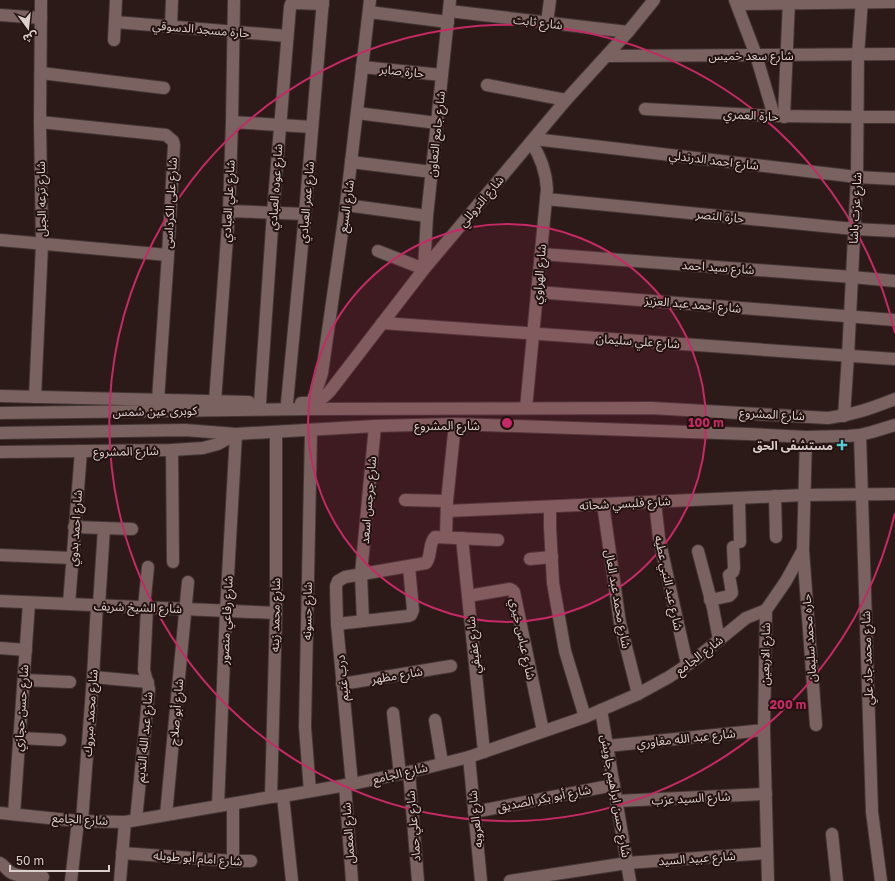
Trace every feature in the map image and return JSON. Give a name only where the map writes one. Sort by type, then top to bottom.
[{"type":"street","name":"شارع ترعه الجبل","points":[[35,397],[42,244],[40,122],[41,0]]},
{"type":"street","points":[[114,40],[116,0]]},
{"type":"street","points":[[171,26],[172,0]]},
{"type":"street","name":"شارع علي العبادي","points":[[217,406],[229,211],[234,0]]},
{"type":"street","points":[[547,23],[550,0]]},
{"type":"street","name":"شارع التروللي","points":[[311,406],[330,391],[424,269],[566,100],[607,56],[654,0]]},
{"type":"street","name":"شارع عزت باشا","points":[[844,416],[857,177],[858,55],[862,1]]},
{"type":"street","name":"شارع عوده العبادي","points":[[260,403],[273,213],[290,6],[294,3],[323,2]]},
{"type":"street","name":"شارع عمر العبادي","points":[[287,403],[323,2]]},
{"type":"street","points":[[779,116],[736,2],[895,2]]},
{"type":"street","points":[[779,116],[787,55],[789,2]]},
{"type":"street","name":"شارع ثابت","points":[[370,6],[449,11],[628,32]]},
{"type":"street","name":"شارع السبع","points":[[311,406],[322,373],[346,205],[370,6]]},
{"type":"street","name":"شارع جامع التعاون","points":[[424,269],[427,216],[449,11]]},
{"type":"street","points":[[0,16],[41,18]]},
{"type":"street","name":"حارة مسجد الدسوقي","points":[[115,22],[287,36]]},
{"type":"street","name":"شارع سعد خميس","points":[[607,56],[895,54]]},
{"type":"street","name":"حارة صابر","points":[[362,67],[442,75]]},
{"type":"street","points":[[40,74],[164,88]]},
{"type":"street","points":[[487,85],[566,100]]},
{"type":"street","name":"حارة العمري","points":[[645,109],[779,116],[857,118],[895,117]]},
{"type":"street","points":[[357,112],[437,123]]},
{"type":"street","name":"شارع على الكرداسى","points":[[40,122],[166,135],[173,141],[168,255],[158,400]]},
{"type":"street","points":[[232,122],[312,128]]},
{"type":"street","name":"شارع احمد الدرندلي","points":[[532,140],[857,177],[895,179]]},
{"type":"street","name":"شارع الهراوي","points":[[526,408],[546,199],[546,178],[544,168],[532,140]]},
{"type":"street","points":[[351,162],[432,172]]},
{"type":"street","name":"حارة النصر","points":[[546,199],[895,232]]},
{"type":"street","points":[[346,205],[427,216]]},
{"type":"street","points":[[229,211],[305,214]]},
{"type":"street","points":[[0,240],[168,255]]},
{"type":"street","points":[[378,251],[424,269]]},
{"type":"street","name":"شارع سيد احمد","points":[[541,254],[895,281]]},
{"type":"street","name":"شارع احمد عبد العزيز","points":[[537,292],[895,320]]},
{"type":"street","name":"شارع علي سليمان","points":[[382,323],[895,359]]},
{"type":"street","name":"شارع المشروع","points":[[0,396],[158,400],[217,406],[287,403],[311,406],[651,408],[828,418],[844,416],[870,409],[895,399]]},
{"type":"street","name":"كوبرى عين شمس","points":[[0,413],[217,406],[311,406]]},
{"type":"street","points":[[446,537],[447,506],[455,424]]},
{"type":"street","name":"شارع المشروع","points":[[0,452],[81,452],[203,448],[218,444],[236,434],[375,426],[455,424],[806,437],[860,435],[895,425]]},
{"type":"street","name":"شارع جرجس اسعد","points":[[363,621],[361,574],[375,426]]},
{"type":"street","name":"كوبرى عين شمس","points":[[0,433],[186,430],[236,434]]},
{"type":"street","name":"شارع حسونه","points":[[310,791],[305,727],[311,430]]},
{"type":"street","name":"شارع محمد زينه","points":[[276,432],[277,797],[292,881]]},
{"type":"street","name":"شارع رفاعي منصور","points":[[218,806],[226,611],[236,434]]},
{"type":"street","name":"شارع محمد جاد علي","points":[[860,435],[872,812],[881,881]]},
{"type":"street","name":"شارع الاربعين","points":[[768,881],[764,730],[766,610],[786,581],[802,550],[806,437]]},
{"type":"street","points":[[172,450],[172,562]]},
{"type":"street","name":"شارع احمد بدوي","points":[[69,604],[81,452]]},
{"type":"street","name":"شارع فلبسي شحاته","points":[[405,500],[447,506],[550,507],[775,496],[895,494]]},
{"type":"street","points":[[775,496],[776,537]]},
{"type":"street","points":[[710,600],[732,594],[729,575],[733,572],[734,568],[739,498]]},
{"type":"street","name":"شارع عبد النبي عطيه","points":[[655,502],[659,538],[687,664]]},
{"type":"street","name":"شارع محمد عبد العال","points":[[603,504],[620,623],[638,694]]},
{"type":"street","points":[[550,507],[553,583],[565,650],[584,717]]},
{"type":"street","points":[[74,527],[132,530]]},
{"type":"street","name":"شارع محمد مبروك","points":[[71,881],[80,821],[94,677],[104,528]]},
{"type":"street","points":[[361,574],[426,563],[429,559],[432,540],[437,537],[498,540]]},
{"type":"street","name":"شارع عفيفي","points":[[462,538],[484,752]]},
{"type":"street","name":"حاره محمد سليمان","points":[[802,550],[816,725]]},
{"type":"street","points":[[698,551],[719,640]]},
{"type":"street","points":[[0,555],[72,558]]},
{"type":"street","points":[[530,559],[552,556]]},
{"type":"street","name":"شارع عبد الله النديم","points":[[120,881],[122,853],[130,821],[149,689],[144,670],[148,567]]},
{"type":"street","points":[[337,624],[411,615],[413,610],[409,567]]},
{"type":"street","name":"درب غنيم","points":[[348,784],[337,624],[336,586],[338,581],[345,577],[361,574]]},
{"type":"street","name":"شارع أبو صلاح","points":[[166,816],[188,582]]},
{"type":"street","name":"شارع عباس خيري","points":[[468,596],[510,589],[514,592],[543,731]]},
{"type":"street","name":"شارع الشيخ شريف","points":[[0,601],[276,613]]},
{"type":"street","name":"شارع حسن حجازي","points":[[14,814],[29,603]]},
{"type":"street","name":"شارع الجامع","points":[[0,813],[80,821],[130,821],[348,784],[405,773],[469,757],[584,717],[638,694],[669,677],[693,661],[746,618],[766,610]]},
{"type":"street","points":[[0,648],[26,650]]},
{"type":"street","name":"شارع مظهر","points":[[342,684],[451,666]]},
{"type":"street","points":[[94,677],[148,682]]},
{"type":"street","points":[[24,680],[70,682]]},
{"type":"street","name":"شارع حسن ابراهيم جاويش","points":[[601,710],[630,881]]},
{"type":"street","name":"شارع علي حماد","points":[[393,713],[405,773],[418,881]]},
{"type":"street","points":[[435,720],[442,764]]},
{"type":"street","name":"شارع عبد الله مغاوري","points":[[607,746],[764,730]]},
{"type":"street","points":[[19,738],[60,740]]},
{"type":"street","name":"شارع العروبه","points":[[469,757],[481,881]]},
{"type":"street","name":"شارع المعمل","points":[[348,784],[352,881]]},
{"type":"street","name":"شارع أبو بكر الصديق","points":[[474,812],[614,785]]},
{"type":"street","name":"شارع السيد عزب","points":[[617,801],[766,794]]},
{"type":"street","points":[[233,804],[233,861]]},
{"type":"street","points":[[832,834],[837,881]]},
{"type":"street","name":"شارع امام أبو طويله","points":[[122,853],[251,861]]},
{"type":"street","name":"شارع عبيد السيد","points":[[510,881],[627,863],[767,853]]},
{"type":"street","points":[[0,863],[3,864],[10,872],[17,875],[43,877]]},
{"type":"place","name":"مستشفى الحق","points":[[842,445]]}]
